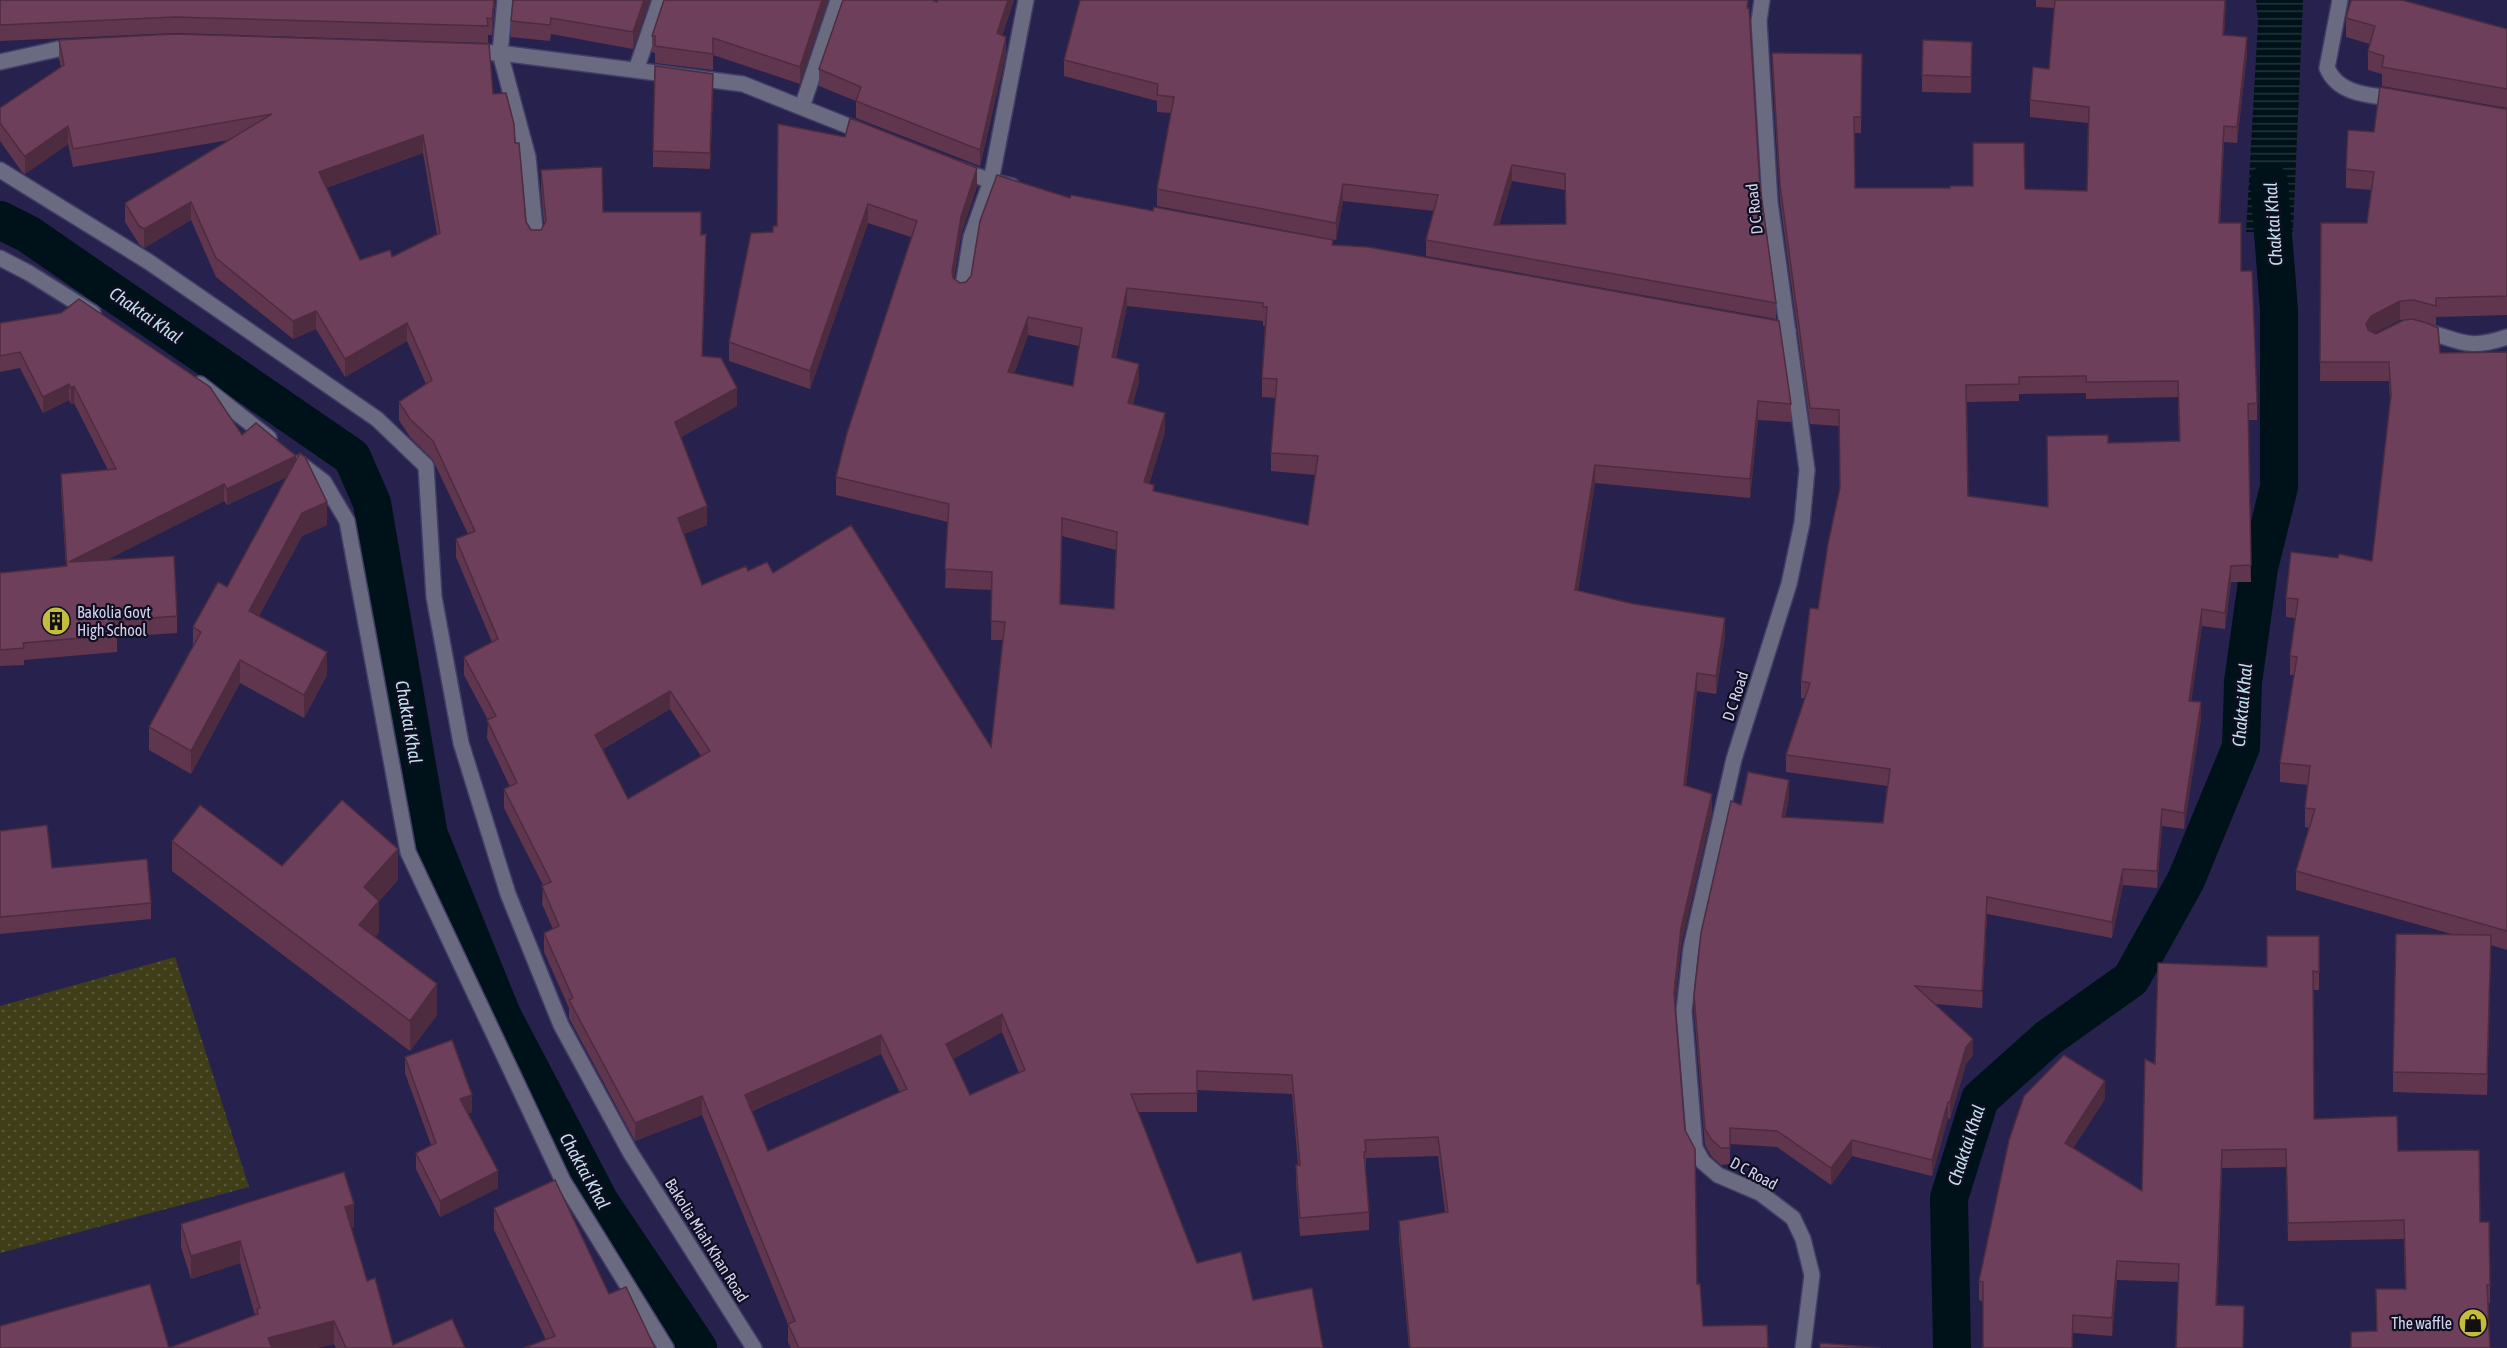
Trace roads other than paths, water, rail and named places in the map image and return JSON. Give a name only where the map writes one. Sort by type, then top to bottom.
[{"type":"street","points":[[506,0],[500,53],[528,157],[536,240]]},
{"type":"street","points":[[636,70],[660,0]]},
{"type":"street","points":[[802,107],[837,0]]},
{"type":"street","points":[[962,292],[971,237],[991,182],[1026,0]]},
{"type":"street","name":"D C Road","points":[[1762,0],[1759,21],[1770,202],[1807,470],[1802,524],[1789,585],[1734,759],[1691,948],[1684,1011],[1695,1148],[1703,1162],[1718,1175],[1760,1193],[1793,1218],[1803,1239],[1812,1275],[1803,1348]]},
{"type":"street","points":[[2340,0],[2327,68],[2331,77],[2347,90],[2416,102]]},
{"type":"street","points":[[0,62],[58,48],[93,47]]},
{"type":"street","points":[[452,52],[500,53],[743,84],[884,140]]},
{"type":"street","points":[[948,165],[991,182],[1025,189]]},
{"type":"street","name":"Bakolia Miah Khan Road","points":[[0,170],[149,262],[377,419],[426,466],[434,597],[461,743],[508,894],[557,1014],[630,1152],[754,1348]]},
{"type":"street","points":[[0,258],[29,273],[108,322]]},
{"type":"street","points":[[1742,323],[1788,331]]},
{"type":"street","points":[[2408,327],[2468,345],[2485,344],[2507,337]]},
{"type":"street","points":[[187,373],[324,483],[346,521],[408,852],[564,1181],[666,1348]]},
{"type":"water","points":[[2256,0],[2303,0],[2293,232],[2246,232],[2258,22]]},
{"type":"waterway","name":"Chaktai Khal","points":[[1952,1348],[1949,1198],[1980,1099],[2048,1038],[2131,979],[2186,880],[2241,747],[2243,682],[2259,568],[2279,487],[2279,310],[2269,182]]},
{"type":"waterway","name":"Chaktai Khal","points":[[0,220],[28,234],[352,457],[372,503],[429,835],[502,1015],[600,1202],[698,1348]]},
{"type":"place","name":"Bakolia Govt High School","points":[[56,621]]},
{"type":"place","name":"The waffle","points":[[2473,1323]]}]
